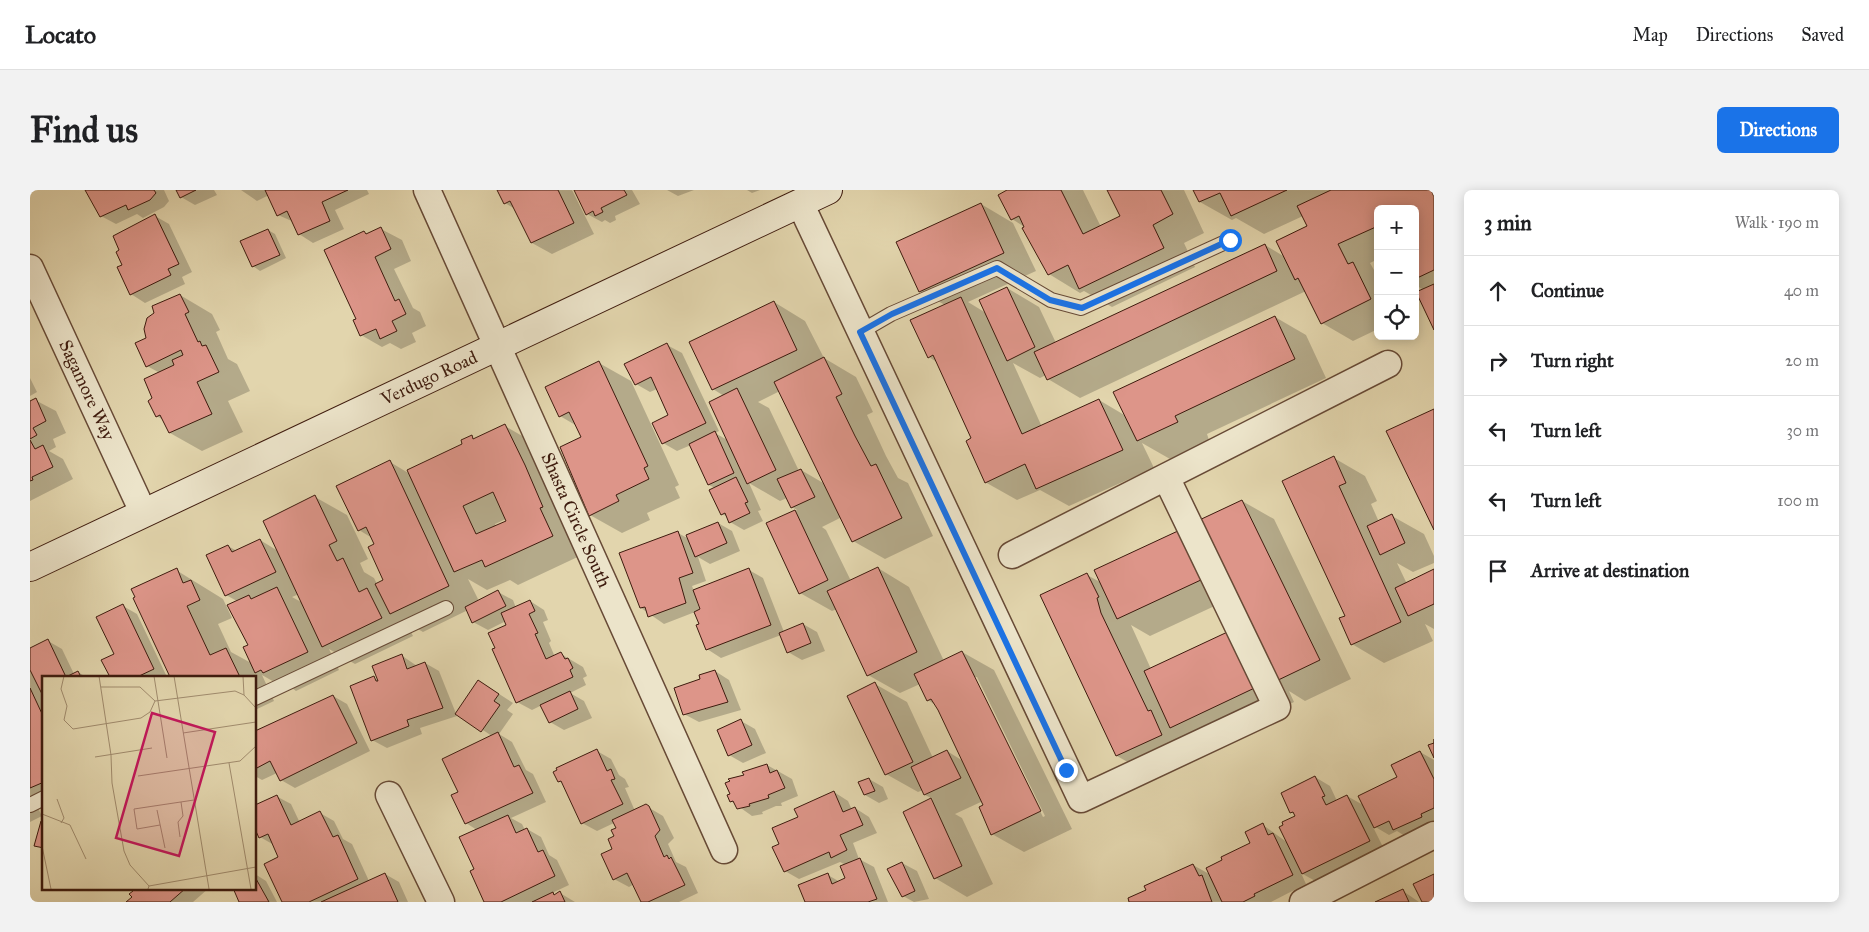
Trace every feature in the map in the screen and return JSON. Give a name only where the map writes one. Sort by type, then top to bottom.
[{"type":"main road","name":"Verdugo Road","points":[[30,567],[828,190]]},
{"type":"street","name":"Shasta Circle South","points":[[427,190],[724,850]]},
{"type":"street","points":[[800,203],[1081,799],[1277,707],[1166,476]]},
{"type":"street","name":"Sagamore Way","points":[[30,268],[143,512]]},
{"type":"street","points":[[1012,555],[1388,364]]},
{"type":"street","points":[[389,795],[441,902]]},
{"type":"street","points":[[1303,902],[1434,835]]},
{"type":"lane","points":[[860,332],[892,314],[997,268],[1050,300],[1082,308],[1230,240]]},
{"type":"lane","points":[[256,698],[446,608]]},
{"type":"lane","points":[[30,804],[42,799]]},
{"type":"building","points":[[85,190],[154,190],[156,193],[150,200],[128,210],[126,205],[100,217]]},
{"type":"building","points":[[176,190],[196,190],[180,198]]},
{"type":"building","points":[[265,190],[348,190],[322,202],[330,221],[298,235],[287,211],[277,216]]},
{"type":"building","points":[[497,190],[558,190],[574,223],[531,243],[510,201],[504,204]]},
{"type":"building","points":[[574,190],[624,190],[627,195],[601,208],[603,212],[595,216],[593,211],[586,215]]},
{"type":"building","points":[[1007,190],[1061,190],[1083,234],[1120,216],[1107,190],[1161,190],[1173,214],[1153,225],[1164,248],[1079,289],[1068,265],[1048,275],[1022,228],[1024,227],[1019,216],[1011,220],[998,195]]},
{"type":"building","points":[[1193,190],[1287,190],[1231,216],[1220,193],[1199,202]]},
{"type":"building","points":[[1331,190],[1431,190],[1434,197],[1434,270],[1419,277],[1419,205],[1374,205],[1374,228],[1338,244],[1348,264],[1353,262],[1371,299],[1321,324],[1298,278],[1295,280],[1276,241],[1307,226],[1297,206]]},
{"type":"building","points":[[981,203],[1004,253],[919,292],[896,242]]},
{"type":"building","points":[[155,214],[179,264],[168,269],[171,275],[130,295],[117,267],[122,265],[116,252],[119,250],[113,236]]},
{"type":"building","points":[[381,227],[391,249],[375,257],[395,301],[399,299],[406,314],[392,321],[397,331],[380,339],[376,329],[360,336],[353,320],[356,319],[324,250],[364,231],[366,234]]},
{"type":"building","points":[[268,229],[280,255],[252,267],[240,241]]},
{"type":"building","points":[[1265,244],[1277,271],[1047,380],[1034,352]]},
{"type":"building","points":[[1434,284],[1434,330],[1419,298],[1419,291]]},
{"type":"building","points":[[1007,287],[1035,347],[1007,361],[979,300]]},
{"type":"building","points":[[180,294],[189,312],[185,314],[198,342],[200,341],[202,346],[206,345],[219,372],[197,382],[212,414],[169,433],[160,415],[156,417],[148,401],[152,398],[144,379],[174,365],[172,360],[183,355],[181,350],[146,367],[135,343],[146,338],[144,329],[147,318],[154,313],[152,306]]},
{"type":"building","points":[[961,297],[1022,434],[1099,399],[1123,450],[1036,489],[1025,464],[985,483],[966,441],[971,438],[933,355],[928,358],[910,320]]},
{"type":"building","points":[[774,301],[797,350],[712,390],[689,342]]},
{"type":"building","points":[[1275,316],[1295,359],[1175,416],[1178,422],[1137,441],[1113,392]]},
{"type":"building","points":[[667,343],[706,423],[662,444],[652,423],[668,415],[651,377],[635,385],[624,364]]},
{"type":"building","points":[[824,357],[842,394],[836,397],[871,466],[876,464],[902,518],[852,542],[774,382]]},
{"type":"building","points":[[599,361],[648,466],[644,468],[649,479],[616,495],[619,501],[589,516],[560,447],[581,437],[569,412],[559,417],[545,387]]},
{"type":"building","points":[[737,388],[776,470],[747,484],[709,402]]},
{"type":"building","points":[[36,398],[46,421],[33,428],[37,435],[30,439],[30,401]]},
{"type":"building","points":[[1434,409],[1434,530],[1386,431]]},
{"type":"building","points":[[505,424],[543,507],[540,508],[553,536],[485,567],[482,560],[454,572],[407,470],[462,444],[461,440],[472,435],[473,439]],"holes":[[[493,492],[506,521],[476,534],[463,506]]]},
{"type":"building","points":[[715,431],[734,473],[708,485],[689,444]]},
{"type":"building","points":[[30,440],[35,449],[43,445],[53,467],[32,477],[33,480],[30,481]]},
{"type":"building","points":[[1334,456],[1346,483],[1339,486],[1401,622],[1351,645],[1339,618],[1345,616],[1282,481]]},
{"type":"building","points":[[390,460],[449,586],[390,614],[375,584],[383,580],[368,547],[374,544],[366,527],[358,531],[336,486]]},
{"type":"building","points":[[801,469],[815,497],[791,508],[777,479]]},
{"type":"building","points":[[736,477],[748,502],[745,503],[750,513],[729,523],[725,513],[721,515],[709,490]]},
{"type":"building","points":[[315,495],[337,541],[329,545],[337,561],[343,558],[359,592],[367,588],[382,618],[322,647],[263,521]]},
{"type":"building","points":[[1242,500],[1320,660],[1272,683],[1193,523]]},
{"type":"building","points":[[795,510],[828,580],[799,594],[766,523]]},
{"type":"building","points":[[1392,514],[1405,543],[1380,555],[1367,526]]},
{"type":"building","points":[[718,522],[727,543],[695,557],[686,535]]},
{"type":"building","points":[[1180,530],[1203,579],[1117,619],[1094,570]]},
{"type":"building","points":[[678,531],[693,573],[679,578],[686,603],[648,617],[645,607],[640,608],[619,553]]},
{"type":"building","points":[[260,539],[276,572],[225,596],[206,555],[228,545],[232,552]]},
{"type":"building","points":[[878,567],[917,652],[867,676],[827,591]]},
{"type":"building","points":[[177,568],[183,583],[191,580],[200,600],[187,606],[210,655],[226,648],[240,676],[170,676],[133,598],[135,597],[131,589]]},
{"type":"building","points":[[749,568],[771,625],[706,650],[696,625],[699,624],[694,612],[700,609],[693,590]]},
{"type":"building","points":[[1434,569],[1434,604],[1408,616],[1395,588]]},
{"type":"building","points":[[1087,573],[1099,597],[1097,598],[1101,613],[1148,711],[1151,710],[1162,735],[1116,756],[1040,595]]},
{"type":"building","points":[[277,587],[308,652],[263,673],[261,670],[255,673],[243,647],[248,645],[227,605],[249,595],[251,599]]},
{"type":"building","points":[[498,590],[506,606],[472,623],[465,607]]},
{"type":"building","points":[[530,600],[535,611],[529,614],[538,633],[535,634],[546,659],[561,652],[565,659],[568,658],[573,668],[570,670],[573,677],[516,703],[492,649],[495,648],[488,633],[506,625],[501,613]]},
{"type":"building","points":[[123,604],[154,669],[139,676],[109,676],[101,660],[114,654],[96,617]]},
{"type":"building","points":[[803,623],[811,643],[787,653],[779,633]]},
{"type":"building","points":[[1236,628],[1263,684],[1170,728],[1144,671]]},
{"type":"building","points":[[48,639],[66,676],[42,676],[42,694],[30,670],[30,648]]},
{"type":"building","points":[[962,651],[1041,811],[991,835],[979,807],[983,805],[938,710],[931,699],[927,701],[914,674]]},
{"type":"building","points":[[402,654],[407,669],[425,662],[443,708],[407,720],[409,726],[371,741],[350,686],[374,676],[376,681],[378,681],[372,666]]},
{"type":"building","points":[[715,670],[728,702],[683,715],[674,688],[700,679],[699,675]]},
{"type":"building","points":[[78,671],[80,676],[68,676]]},
{"type":"building","points":[[478,680],[499,694],[494,701],[500,705],[481,732],[455,714]]},
{"type":"building","points":[[875,682],[913,762],[885,775],[847,696]]},
{"type":"building","points":[[30,688],[42,714],[42,783],[30,788]]},
{"type":"building","points":[[570,691],[578,709],[549,723],[540,705]]},
{"type":"building","points":[[333,695],[357,743],[280,781],[270,761],[256,768],[256,731]]},
{"type":"building","points":[[741,719],[752,745],[728,756],[717,730]]},
{"type":"building","points":[[498,732],[514,767],[519,765],[533,793],[465,824],[451,795],[458,792],[442,759]]},
{"type":"building","points":[[1434,743],[1434,758],[1428,745]]},
{"type":"building","points":[[597,749],[607,771],[611,769],[615,779],[611,780],[623,804],[581,824],[561,781],[558,782],[553,772],[557,770],[556,768]]},
{"type":"building","points":[[947,750],[961,778],[924,795],[911,767]]},
{"type":"building","points":[[1420,751],[1434,779],[1434,808],[1421,814],[1422,817],[1393,830],[1389,821],[1374,828],[1358,796],[1397,777],[1391,765]]},
{"type":"building","points":[[767,764],[770,773],[777,770],[785,788],[768,795],[769,798],[737,809],[733,801],[730,802],[727,795],[730,794],[725,783],[730,781],[728,779],[744,775],[742,772]]},
{"type":"building","points":[[1315,776],[1325,796],[1322,797],[1326,805],[1347,795],[1370,841],[1302,874],[1279,827],[1283,825],[1282,822],[1295,816],[1293,812],[1290,813],[1281,793]]},
{"type":"building","points":[[869,778],[875,791],[864,795],[858,782]]},
{"type":"building","points":[[834,791],[843,812],[855,807],[863,825],[840,835],[847,850],[831,858],[829,852],[784,872],[772,847],[779,844],[772,828],[798,817],[794,809]]},
{"type":"building","points":[[277,795],[291,825],[320,811],[333,837],[338,835],[358,879],[309,902],[282,902],[264,864],[278,857],[268,834],[259,838],[256,831],[256,805]]},
{"type":"building","points":[[931,798],[962,866],[934,879],[903,812]]},
{"type":"building","points":[[646,804],[649,806],[660,830],[655,836],[664,857],[667,855],[669,859],[671,857],[685,885],[648,902],[641,902],[627,873],[613,880],[601,854],[612,849],[608,839],[614,836],[611,830],[616,828],[612,820]]},
{"type":"building","points":[[508,815],[516,833],[527,828],[538,852],[543,850],[555,876],[501,902],[484,902],[470,871],[474,869],[459,837]]},
{"type":"building","points":[[41,821],[42,848],[34,846]]},
{"type":"building","points":[[1263,823],[1268,835],[1273,833],[1293,875],[1254,894],[1255,896],[1243,902],[1222,902],[1206,868],[1222,860],[1221,857],[1250,843],[1245,832]]},
{"type":"building","points":[[860,858],[877,899],[868,902],[805,902],[798,885],[828,873],[832,884],[845,878],[840,866]]},
{"type":"building","points":[[902,862],[915,891],[902,897],[887,869]]},
{"type":"building","points":[[1193,864],[1199,876],[1202,875],[1212,902],[1129,902],[1128,898],[1146,890],[1144,886]]},
{"type":"building","points":[[385,873],[398,902],[321,902]]},
{"type":"building","points":[[1434,874],[1434,902],[1422,902],[1413,884]]},
{"type":"building","points":[[256,879],[269,902],[239,902],[234,890],[256,890]]},
{"type":"building","points":[[1403,889],[1409,902],[1375,902]]},
{"type":"building","points":[[184,890],[170,902],[126,902],[132,897],[129,894],[133,891]]},
{"type":"building","points":[[560,891],[565,902],[532,902],[553,892],[554,895]]},
{"type":"route","points":[[1066,770],[860,332],[892,314],[997,268],[1050,300],[1082,308],[1230,240]]}]
